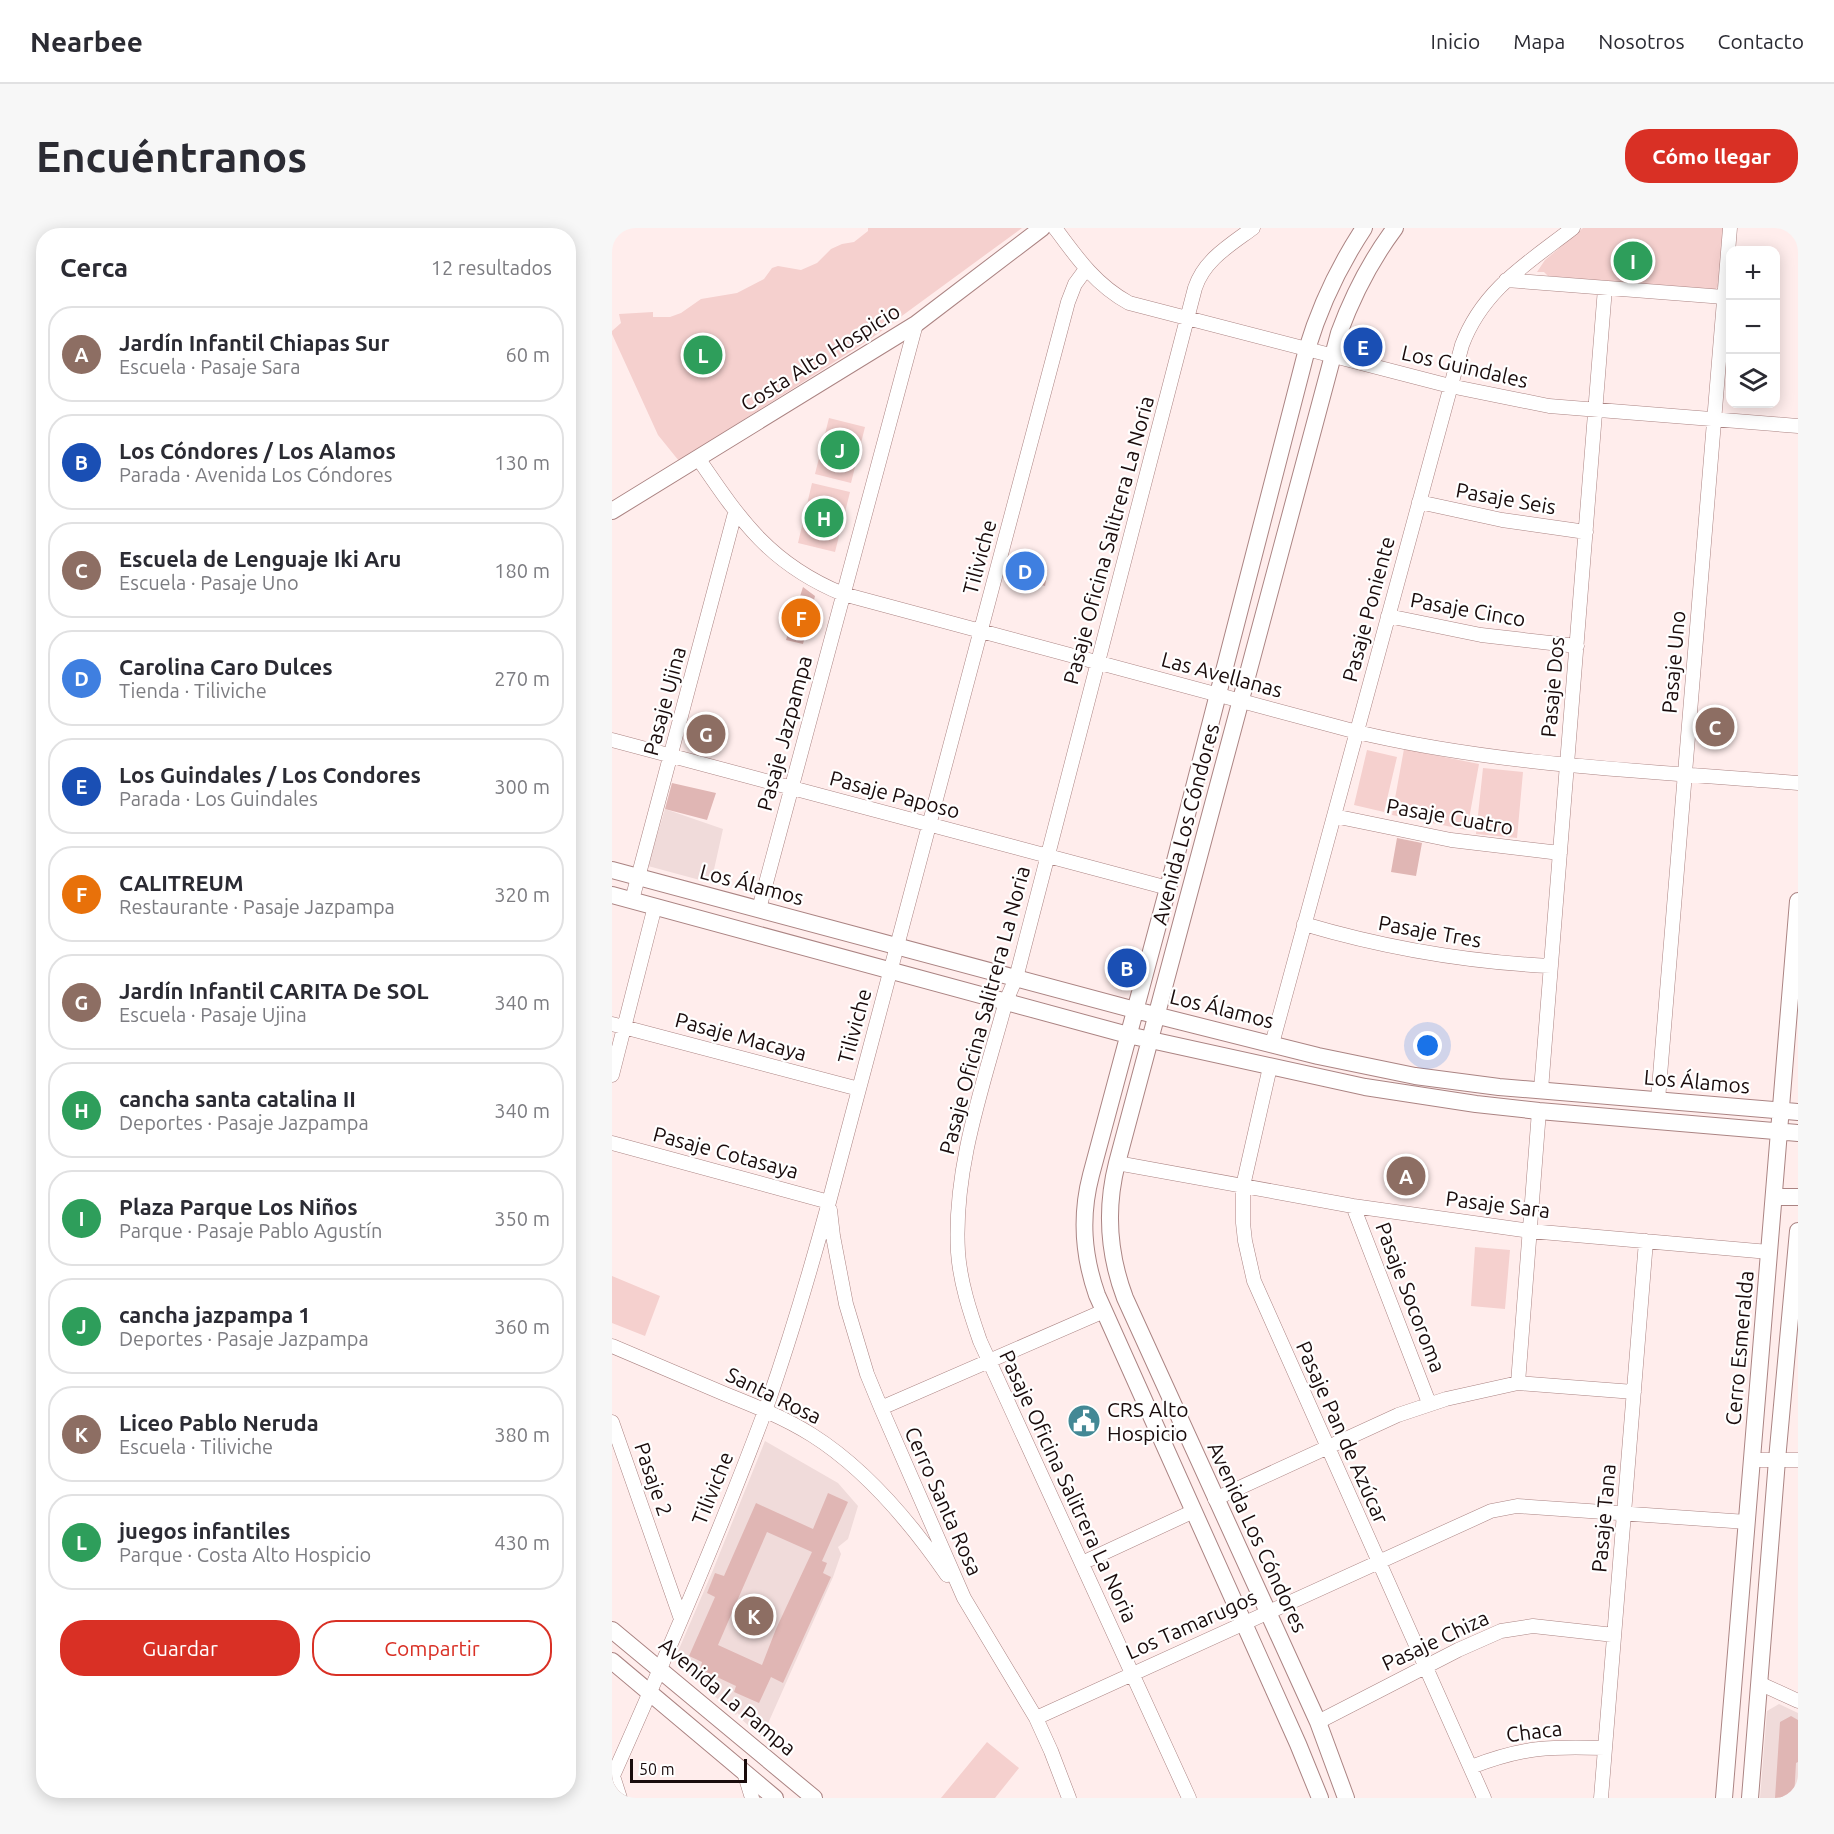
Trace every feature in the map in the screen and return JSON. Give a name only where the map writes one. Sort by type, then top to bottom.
[{"type":"street","name":"Costa Alto Hospicio","points":[[613,513],[916,324],[1042,228]]},
{"type":"street","name":"Los Guindales","points":[[1055,228],[1086,269],[1104,287],[1129,303],[1450,386],[1549,406],[1798,426]]},
{"type":"street","name":"Pasaje Oficina Salitrera La Noria","points":[[1189,1798],[988,1361],[973,1322],[958,1254],[959,1198],[965,1156],[1006,1001],[1016,978],[1194,288],[1203,271],[1218,255],[1253,228]]},
{"type":"street","name":"Avenida Los Cóndores","points":[[1320,1798],[1091,1279],[1084,1245],[1084,1210],[1091,1175],[1168,888],[1307,349],[1327,294],[1364,228]]},
{"type":"street","name":"Avenida Los Cóndores","points":[[1346,1798],[1318,1722],[1125,1298],[1114,1266],[1108,1213],[1117,1163],[1333,356],[1356,291],[1395,228]]},
{"type":"street","name":"Pasaje Poniente","points":[[1272,1044],[1462,345],[1472,321],[1487,299],[1506,280],[1573,228]]},
{"type":"street","name":"Pasaje Uno","points":[[1658,1100],[1730,228]]},
{"type":"street","name":"Tiliviche","points":[[612,1777],[681,1619],[765,1410],[798,1310],[830,1202],[1068,302],[1075,284],[1086,269]]},
{"type":"street","points":[[1506,280],[1724,297]]},
{"type":"street","name":"Pasaje Dos","points":[[1541,1090],[1605,288]]},
{"type":"street","name":"Pasaje Jazpampa","points":[[759,909],[916,324]]},
{"type":"street","name":"Las Avellanas","points":[[698,458],[735,513],[751,532],[787,564],[814,581],[843,594],[1357,732],[1466,754],[1567,765],[1798,783]]},
{"type":"street","name":"Pasaje Seis","points":[[1419,502],[1502,520],[1586,532]]},
{"type":"street","name":"Pasaje Ujina","points":[[632,900],[735,513]]},
{"type":"street","name":"Pasaje Cinco","points":[[1388,616],[1481,635],[1577,646]]},
{"type":"street","name":"Pasaje Paposo","points":[[612,740],[1168,888]]},
{"type":"street","name":"Pasaje Cuatro","points":[[1334,816],[1451,840],[1560,853]]},
{"type":"street","name":"Los Álamos","points":[[612,870],[1135,1010],[1357,1065],[1456,1082],[1798,1112]]},
{"type":"street","name":"Los Álamos","points":[[612,895],[1128,1035],[1270,1067],[1412,1095],[1539,1111],[1798,1133]]},
{"type":"street","name":"Cerro Esmeralda","points":[[1724,1798],[1798,901]]},
{"type":"street","points":[[612,1075],[618,1026],[655,906]]},
{"type":"street","name":"Pasaje Tres","points":[[1304,924],[1431,955],[1551,966]]},
{"type":"street","name":"Pasaje Macaya","points":[[618,1026],[859,1089]]},
{"type":"street","name":"Pasaje Pan de Azúcar","points":[[1270,1067],[1243,1186],[1245,1241],[1254,1281],[1484,1798]]},
{"type":"street","points":[[1518,1383],[1539,1111]]},
{"type":"street","name":"Pasaje Cotasaya","points":[[612,1143],[830,1202]]},
{"type":"street","name":"Pasaje Sara","points":[[1117,1163],[1353,1206],[1530,1231],[1769,1252]]},
{"type":"street","points":[[1774,1197],[1798,1197]]},
{"type":"street","name":"Cerro Santa Rosa","points":[[830,1202],[833,1236],[846,1304],[867,1374],[964,1599],[1036,1718],[1069,1798]]},
{"type":"street","name":"Pasaje Socoroma","points":[[1353,1206],[1429,1403]]},
{"type":"street","points":[[1750,1798],[1798,1230],[1771,1228]]},
{"type":"street","name":"Pasaje Tana","points":[[1601,1798],[1646,1241]]},
{"type":"street","points":[[881,1408],[1104,1311]]},
{"type":"street","name":"Santa Rosa","points":[[612,1346],[765,1410],[833,1450],[866,1478],[921,1540],[964,1599]]},
{"type":"street","points":[[1215,1499],[1429,1403],[1518,1383],[1634,1392]]},
{"type":"street","name":"Pasaje 2","points":[[612,1422],[681,1619]]},
{"type":"street","points":[[1753,1460],[1798,1461]]},
{"type":"street","name":"Los Tamarugos","points":[[1036,1718],[1484,1514],[1505,1508],[1517,1506],[1747,1522]]},
{"type":"street","points":[[1082,1563],[1194,1511]]},
{"type":"street","points":[[1747,1522],[1759,1536],[1770,1562]]},
{"type":"street","name":"Pasaje Chiza","points":[[1318,1722],[1486,1637],[1516,1628],[1533,1626],[1614,1635]]},
{"type":"street","name":"Avenida La Pampa","points":[[612,1630],[814,1798]]},
{"type":"street","points":[[612,1661],[775,1798]]},
{"type":"street","points":[[1761,1684],[1798,1701]]},
{"type":"street","name":"Chaca","points":[[1471,1767],[1505,1755],[1536,1748],[1605,1748]]},
{"type":"street","points":[[744,1772],[752,1798]]},
{"type":"street","points":[[612,1777],[620,1798]]},
{"type":"shaded area","points":[[868,228],[1022,228],[869,340],[679,461],[658,435],[612,334],[612,331],[621,323],[619,314],[653,312],[653,317],[670,317],[681,313],[701,299],[737,293],[764,279],[772,268],[778,266],[801,270],[817,263],[831,249],[854,242],[868,231]]},
{"type":"shaded area","points":[[1583,228],[1724,228],[1718,286],[1710,292],[1548,276],[1544,272],[1537,272],[1545,260]]},
{"type":"shaded area","points":[[829,418],[865,427],[851,483],[815,474]]},
{"type":"shaded area","points":[[812,483],[850,492],[835,552],[798,543]]},
{"type":"shaded area","points":[[1404,749],[1479,764],[1467,830],[1392,815]]},
{"type":"shaded area","points":[[1367,750],[1397,757],[1384,812],[1354,805]]},
{"type":"shaded area","points":[[1483,768],[1523,772],[1517,838],[1476,834]]},
{"type":"shaded area","points":[[665,809],[723,829],[711,883],[648,866]]},
{"type":"shaded area","points":[[1475,1247],[1510,1250],[1505,1309],[1471,1306]]},
{"type":"shaded area","points":[[612,1276],[660,1296],[645,1336],[612,1323]]},
{"type":"shaded area","points":[[765,1441],[838,1483],[858,1506],[848,1539],[838,1547],[841,1554],[833,1577],[762,1737],[741,1719],[742,1717],[737,1713],[736,1715],[678,1664],[676,1656]]},
{"type":"shaded area","points":[[1779,1704],[1798,1713],[1798,1798],[1760,1798],[1767,1711]]},
{"type":"shaded area","points":[[987,1742],[1019,1768],[995,1798],[941,1798]]},
{"type":"building","points":[[1010,557],[1048,570],[1045,586],[1005,574]]},
{"type":"building","points":[[803,587],[815,596],[803,644],[786,640]]},
{"type":"building","points":[[672,783],[716,793],[707,820],[665,809]]},
{"type":"building","points":[[1397,838],[1422,843],[1416,876],[1391,872]]},
{"type":"building","points":[[828,1493],[848,1502],[822,1561],[827,1563],[823,1573],[831,1577],[783,1683],[771,1677],[759,1703],[734,1692],[736,1686],[700,1669],[702,1662],[689,1656],[715,1597],[707,1593],[715,1573],[724,1576],[756,1503],[813,1529]],"holes":[[[767,1532],[812,1552],[762,1665],[718,1645]]]},
{"type":"building","points":[[1791,1716],[1798,1720],[1798,1762],[1796,1763],[1794,1798],[1775,1798],[1780,1722]]},
{"type":"place","name":"Plaza Parque Los Niños","points":[[1633,261]]},
{"type":"place","name":"Los Guindales / Los Condores","points":[[1363,347]]},
{"type":"place","name":"juegos infantiles","points":[[703,355]]},
{"type":"place","name":"cancha jazpampa 1","points":[[840,450]]},
{"type":"place","name":"cancha santa catalina II","points":[[824,518]]},
{"type":"place","name":"Carolina Caro Dulces","points":[[1025,571]]},
{"type":"place","name":"CALITREUM","points":[[801,618]]},
{"type":"place","name":"Escuela de Lenguaje Iki Aru","points":[[1715,727]]},
{"type":"place","name":"Jardín Infantil CARITA De SOL","points":[[706,734]]},
{"type":"place","name":"Los Cóndores / Los Alamos","points":[[1127,968]]},
{"type":"place","name":"Jardín Infantil Chiapas Sur","points":[[1406,1176]]},
{"type":"place","name":"CRS Alto Hospicio","points":[[1084,1421]]},
{"type":"place","name":"Liceo Pablo Neruda","points":[[754,1616]]}]
